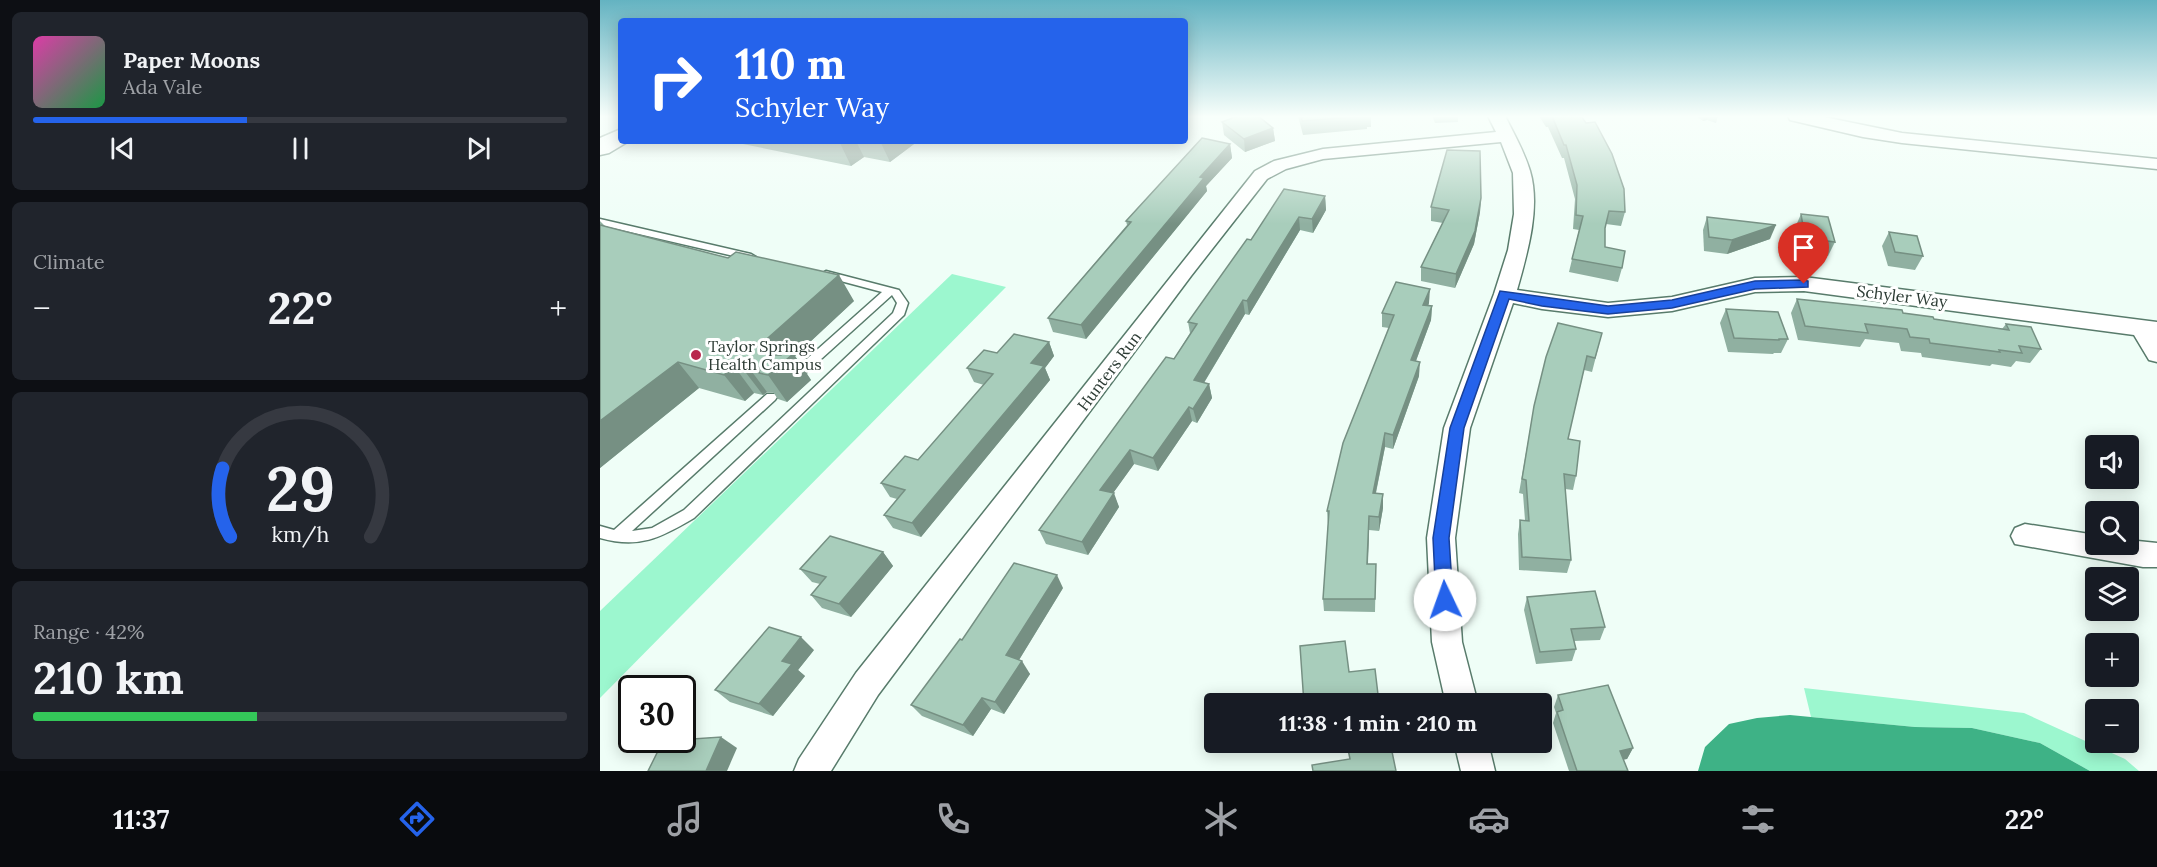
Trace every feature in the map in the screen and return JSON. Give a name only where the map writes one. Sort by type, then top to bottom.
[{"type":"street","name":"Hunters Run","points":[[811,771],[867,684],[1184,271],[1261,175],[1280,165],[1336,152]]},
{"type":"street","points":[[1459,693],[1447,642],[1441,538],[1457,428],[1505,294],[1518,250],[1524,214],[1522,173],[1513,152]]},
{"type":"street","points":[[2043,152],[2157,164]]},
{"type":"street","name":"Schyler Way","points":[[1505,294],[1542,302],[1608,310],[1672,304],[1755,285],[1804,284],[2149,329]]},
{"type":"street","points":[[2149,329],[2157,354]]},
{"type":"street","points":[[2025,536],[2143,555],[2157,555]]},
{"type":"street","points":[[1474,753],[1478,771]]},
{"type":"lane","points":[[600,222],[758,258]]},
{"type":"lane","points":[[600,532],[621,538],[653,535],[689,514],[897,315],[903,303],[895,292],[814,271]]},
{"type":"lane","points":[[795,376],[890,291]]},
{"type":"lane","points":[[616,537],[771,397]]},
{"type":"shaded area","points":[[952,274],[1006,287],[623,675],[618,675],[618,680],[600,698],[600,611]]},
{"type":"shaded area","points":[[1804,688],[2024,713],[2085,741],[2085,753],[2112,753],[2125,759],[2139,771],[2090,771],[2040,743],[1972,728],[1915,727],[1811,717]]},
{"type":"shaded area","points":[[1790,715],[1915,727],[1972,728],[2040,743],[2090,771],[1698,771],[1705,747],[1729,724],[1757,718]]},
{"type":"building","points":[[1189,152],[1223,152],[1200,177],[1204,178],[1081,325],[1048,318],[1131,222],[1126,221]]},
{"type":"building","points":[[1446,152],[1480,152],[1481,198],[1475,231],[1456,274],[1421,267],[1449,210],[1431,207]]},
{"type":"building","points":[[1568,152],[1611,152],[1624,189],[1625,212],[1609,211],[1605,228],[1605,247],[1625,251],[1622,268],[1572,259],[1583,216],[1576,215],[1577,185]]},
{"type":"building","points":[[1284,189],[1325,196],[1312,219],[1299,217],[1247,301],[1243,300],[1194,380],[1209,384],[1193,409],[1189,407],[1153,458],[1130,450],[1100,490],[1114,493],[1082,542],[1039,530],[1166,357],[1174,359],[1197,324],[1188,322],[1247,239],[1251,240]]},
{"type":"building","points":[[1801,214],[1828,217],[1835,242],[1805,238]]},
{"type":"building","points":[[1707,217],[1776,225],[1732,240],[1709,237]]},
{"type":"building","name":"Taylor Springs Health Campus","points":[[600,225],[728,258],[736,252],[839,275],[760,345],[769,347],[768,351],[772,355],[781,355],[785,352],[793,354],[768,375],[759,373],[760,369],[756,365],[747,365],[743,369],[734,366],[724,375],[678,362],[600,421]]},
{"type":"building","points":[[1889,232],[1917,236],[1923,256],[1895,252]]},
{"type":"building","points":[[1396,282],[1430,289],[1423,305],[1432,306],[1411,360],[1420,362],[1393,435],[1385,433],[1373,493],[1383,494],[1379,517],[1369,516],[1367,564],[1376,564],[1375,599],[1323,599],[1329,511],[1327,511],[1343,443],[1394,315],[1382,313]]},
{"type":"building","points":[[1797,299],[1902,310],[1903,313],[1934,319],[2009,330],[2006,324],[2031,327],[2041,349],[2019,346],[2022,353],[1999,350],[2000,352],[1930,343],[1929,339],[1910,337],[1907,329],[1865,324],[1868,333],[1805,326]]},
{"type":"building","points":[[1726,309],[1778,312],[1788,339],[1734,338]]},
{"type":"building","points":[[1558,323],[1602,333],[1595,358],[1587,356],[1568,439],[1580,441],[1576,476],[1564,474],[1571,560],[1522,557],[1520,520],[1529,521],[1526,480],[1522,479],[1534,406],[1546,357]]},
{"type":"building","points":[[1014,334],[1049,342],[1031,363],[1044,366],[912,523],[884,515],[905,490],[881,483],[905,456],[918,460],[993,374],[967,368],[984,350],[997,353]]},
{"type":"building","points":[[830,536],[883,552],[839,604],[811,595],[826,577],[800,569]]},
{"type":"building","points":[[1014,563],[1057,575],[1006,655],[1022,661],[995,702],[982,698],[963,725],[911,705],[960,639],[962,640]]},
{"type":"building","points":[[1595,591],[1605,627],[1571,629],[1576,649],[1540,652],[1527,597]]},
{"type":"building","points":[[769,627],[801,637],[782,661],[792,664],[759,704],[715,690]]},
{"type":"building","points":[[1345,641],[1349,672],[1375,669],[1378,693],[1303,693],[1300,646]]},
{"type":"building","points":[[1608,685],[1633,748],[1620,751],[1628,771],[1577,771],[1557,712],[1563,710],[1558,695]]},
{"type":"building","points":[[721,737],[706,771],[648,771],[657,753],[696,753],[696,739]]},
{"type":"building","points":[[1349,753],[1392,753],[1396,771],[1313,771],[1312,765],[1350,759]]},
{"type":"place","name":"Taylor Springs Health Campus","points":[[696,355]]},
{"type":"route","points":[[1445,600],[1441,538],[1457,428],[1505,294],[1542,302],[1608,310],[1672,304],[1729,289],[1755,285],[1804,284]]}]
